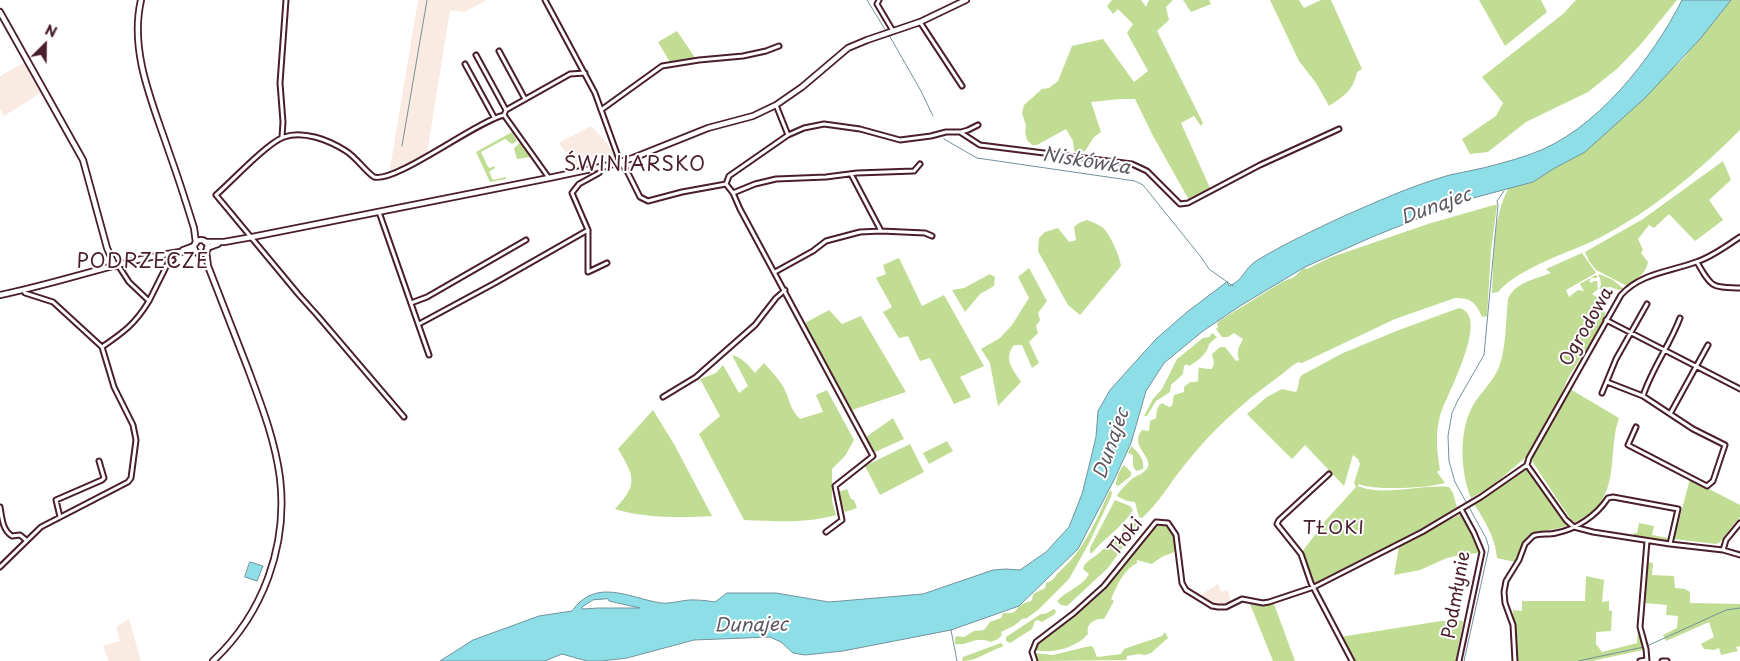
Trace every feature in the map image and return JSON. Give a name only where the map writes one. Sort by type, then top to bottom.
[{"type":"street","points":[[141,0],[138,22],[142,64],[151,98],[194,228],[195,246],[208,266],[266,418],[276,459],[281,495],[281,523],[277,545],[262,593],[243,627],[224,651],[213,661]]},
{"type":"street","points":[[282,137],[283,122],[280,84],[286,0]]},
{"type":"street","points":[[545,0],[585,73],[620,162],[627,171],[640,197],[648,201],[682,192],[726,184]]},
{"type":"street","points":[[879,0],[877,4],[892,31]]},
{"type":"street","points":[[0,295],[182,251],[204,241],[224,242],[252,237],[620,162],[708,128],[753,116],[776,106],[848,48],[920,22],[966,0]]},
{"type":"street","points":[[0,12],[83,160],[107,248],[116,266],[129,282],[150,301]]},
{"type":"street","points":[[920,22],[962,86]]},
{"type":"street","points":[[601,110],[662,66],[744,56],[779,46]]},
{"type":"street","points":[[499,52],[525,99]]},
{"type":"street","points":[[476,55],[506,110]]},
{"type":"street","points":[[465,64],[494,117]]},
{"type":"street","points":[[404,416],[299,295],[216,195],[282,137],[297,134],[306,135],[335,145],[349,153],[372,175],[382,178],[412,164],[494,117],[504,114],[506,110],[570,74],[585,73]]},
{"type":"street","points":[[776,106],[788,135]]},
{"type":"street","points":[[504,114],[549,178]]},
{"type":"street","points":[[726,184],[728,176],[788,135],[804,128],[824,124],[860,129],[900,140],[946,132],[960,132],[978,125]]},
{"type":"street","points":[[960,132],[980,145],[1132,164],[1147,171],[1180,204],[1188,203],[1287,152],[1339,129]]},
{"type":"street","points":[[733,193],[755,184],[776,179],[914,171],[920,164]]},
{"type":"street","points":[[602,167],[599,173],[579,184],[572,194],[588,230],[588,272],[607,263]]},
{"type":"street","points":[[851,174],[881,230]]},
{"type":"street","points":[[726,184],[733,193],[873,456],[835,486],[842,520],[826,532]]},
{"type":"street","points":[[380,212],[429,355]]},
{"type":"street","points":[[194,228],[204,241],[207,250],[208,266]]},
{"type":"street","points":[[419,324],[495,284],[588,230]]},
{"type":"street","points":[[775,272],[813,251],[826,241],[860,232],[881,230],[925,233],[932,236]]},
{"type":"street","name":"Ogrodowa","points":[[1527,465],[1528,458],[1621,295],[1644,277],[1698,262],[1740,237]]},
{"type":"street","points":[[411,303],[427,297],[526,240]]},
{"type":"street","points":[[200,254],[224,242]]},
{"type":"street","points":[[102,347],[126,331],[140,317],[150,301],[168,263],[173,260]]},
{"type":"street","points":[[1698,262],[1712,286],[1718,288],[1740,288]]},
{"type":"street","points":[[0,567],[41,527],[128,482],[131,478],[136,440],[133,425],[114,387],[102,347],[53,302],[25,293],[23,290]]},
{"type":"street","points":[[664,397],[696,377],[755,325],[785,290]]},
{"type":"street","points":[[1602,392],[1616,359],[1647,304]]},
{"type":"street","points":[[1643,396],[1651,374],[1677,328],[1680,318]]},
{"type":"street","points":[[1606,320],[1740,389]]},
{"type":"street","points":[[1670,414],[1708,345]]},
{"type":"street","points":[[1607,382],[1643,396],[1693,429],[1724,445],[1713,481],[1707,486],[1628,446],[1636,427]]},
{"type":"street","points":[[60,518],[56,500],[104,478],[99,461]]},
{"type":"street","points":[[1527,465],[1566,520],[1574,527],[1648,541],[1723,550],[1740,555]]},
{"type":"street","name":"Tłoki","points":[[1035,661],[1032,652],[1036,642],[1074,613],[1104,586],[1156,522],[1168,523],[1174,530],[1182,583],[1186,590],[1212,606],[1226,607],[1242,599],[1263,603],[1314,587],[1422,532],[1470,504],[1527,465]]},
{"type":"street","points":[[1328,474],[1277,524],[1301,554],[1314,587],[1352,661]]},
{"type":"street","points":[[1515,661],[1513,625],[1504,592],[1506,581],[1525,544],[1533,536],[1558,533],[1574,527],[1593,515],[1608,498],[1678,509],[1670,544]]},
{"type":"street","points":[[0,506],[7,533],[12,536],[20,535],[26,540]]},
{"type":"street","name":"Podmłynie","points":[[1459,661],[1482,552],[1462,508]]},
{"type":"street","points":[[1723,550],[1726,540],[1740,523]]},
{"type":"street","points":[[1640,661],[1646,660],[1646,649],[1640,627],[1648,541]]},
{"type":"street","points":[[1662,661],[1667,661]]},
{"type":"shaded area","points":[[418,0],[487,0],[464,12],[450,10],[427,154],[394,172],[390,169]]},
{"type":"shaded area","points":[[25,62],[31,71],[29,72],[31,76],[33,76],[42,92],[4,116],[0,109],[0,76]]},
{"type":"shaded area","points":[[591,126],[606,142],[617,159],[577,168],[559,143]]},
{"type":"shaded area","points":[[1218,584],[1221,592],[1228,590],[1231,603],[1216,606],[1202,597],[1203,593]]},
{"type":"shaded area","points":[[129,619],[141,661],[109,661],[103,646],[120,641],[116,627]]},
{"type":"green space","points":[[1112,0],[1141,0],[1146,7],[1149,0],[1173,0],[1166,7],[1169,20],[1157,31],[1203,123],[1201,126],[1194,116],[1181,123],[1210,188],[1189,200],[1152,134],[1135,99],[1091,102],[1101,132],[1094,137],[1085,151],[1076,153],[1073,141],[1066,129],[1037,145],[1032,145],[1027,140],[1026,126],[1022,113],[1024,105],[1042,89],[1049,88],[1058,81],[1072,46],[1103,39],[1134,82],[1148,71],[1127,33],[1133,24],[1118,9],[1113,14],[1107,6]]},
{"type":"green space","points":[[1183,0],[1209,0],[1211,4],[1191,12]]},
{"type":"green space","points":[[1270,0],[1299,0],[1304,8],[1321,0],[1331,0],[1362,69],[1357,72],[1353,84],[1347,92],[1329,106],[1316,83],[1299,61]]},
{"type":"green space","points":[[1479,0],[1541,0],[1547,12],[1505,46]]},
{"type":"green space","points":[[1576,0],[1677,0],[1641,44],[1618,68],[1588,92],[1526,122],[1488,152],[1470,154],[1462,139],[1496,116],[1503,103],[1482,77],[1563,14]]},
{"type":"green space","points":[[1731,0],[1740,0],[1740,130],[1692,175],[1639,215],[1589,243],[1533,267],[1519,275],[1498,292],[1492,293],[1496,227],[1508,189],[1533,182],[1585,152],[1683,59]]},
{"type":"green space","points":[[677,31],[696,59],[670,62],[658,42]]},
{"type":"green space","points":[[512,132],[517,141],[512,144],[505,139],[481,152],[488,167],[494,166],[495,168],[489,172],[493,180],[506,177],[506,179],[490,182],[476,152]]},
{"type":"green space","points":[[520,143],[530,154],[535,163],[531,157],[517,159],[514,148]]},
{"type":"green space","points":[[1723,161],[1731,180],[1709,200],[1723,220],[1695,241],[1669,214],[1654,228],[1649,225],[1638,239],[1643,250],[1641,253],[1648,262],[1647,266],[1640,276],[1627,286],[1596,270],[1585,252],[1643,219]]},
{"type":"green space","points":[[1497,205],[1491,251],[1487,316],[1482,317],[1475,304],[1469,300],[1455,298],[1395,319],[1302,363],[1296,363],[1252,397],[1215,430],[1193,454],[1142,518],[1139,517],[1135,502],[1127,501],[1117,496],[1133,478],[1148,467],[1147,459],[1139,445],[1139,435],[1142,430],[1149,431],[1150,421],[1156,418],[1159,406],[1162,403],[1169,407],[1172,406],[1174,395],[1184,392],[1184,387],[1190,382],[1198,381],[1199,368],[1212,369],[1214,363],[1212,354],[1220,347],[1225,347],[1236,361],[1239,360],[1238,352],[1243,339],[1234,333],[1228,337],[1222,337],[1216,329],[1219,321],[1282,282],[1294,277],[1304,268],[1307,269],[1329,258],[1428,224]]},
{"type":"green space","points":[[1087,220],[1102,227],[1108,234],[1119,257],[1121,266],[1080,315],[1068,305],[1038,251],[1039,238],[1045,232],[1058,228],[1069,242],[1076,240],[1074,227]]},
{"type":"green space","points":[[1582,253],[1596,273],[1566,290],[1569,297],[1578,290],[1584,291],[1580,284],[1596,275],[1597,278],[1591,278],[1589,281],[1591,283],[1597,281],[1598,289],[1592,294],[1597,297],[1604,311],[1605,316],[1602,324],[1568,378],[1558,402],[1525,458],[1491,487],[1471,498],[1463,463],[1463,437],[1469,412],[1500,364],[1505,341],[1508,299],[1511,293],[1521,285],[1551,273],[1546,269]]},
{"type":"green space","points":[[899,258],[922,306],[944,295],[984,366],[960,377],[971,397],[954,404],[930,358],[920,361],[908,336],[899,338],[883,312],[892,307],[876,278],[886,274],[883,265]]},
{"type":"green space","points":[[1029,268],[1047,301],[1038,313],[1040,320],[1036,326],[1038,333],[1029,342],[1039,363],[1032,368],[1022,345],[1014,345],[1009,359],[1012,368],[1021,382],[998,406],[990,363],[981,349],[1000,338],[1012,325],[1029,298],[1018,277]]},
{"type":"green space","points":[[990,274],[995,277],[994,286],[980,294],[965,312],[952,290],[964,288]]},
{"type":"green space","points":[[1599,274],[1613,280],[1624,289],[1619,290],[1610,287],[1599,289],[1601,285],[1600,277],[1598,277]]},
{"type":"green space","points":[[1459,308],[1468,314],[1471,325],[1464,358],[1438,423],[1437,443],[1440,470],[1437,472],[1445,483],[1401,488],[1377,488],[1359,484],[1358,486],[1379,490],[1449,487],[1453,493],[1457,508],[1396,543],[1316,584],[1302,552],[1326,520],[1356,487],[1354,483],[1360,464],[1358,459],[1353,455],[1344,486],[1305,445],[1292,459],[1247,414],[1267,397],[1282,389],[1296,392],[1302,375],[1343,353]]},
{"type":"green space","points":[[829,310],[842,324],[861,316],[906,392],[852,410],[805,323]]},
{"type":"green space","points":[[1212,333],[1217,337],[1209,344],[1205,354],[1189,366],[1186,364],[1184,366],[1183,374],[1171,385],[1170,392],[1156,401],[1147,416],[1144,416],[1153,399],[1162,389],[1177,359]]},
{"type":"green space","points":[[732,355],[742,360],[755,373],[764,363],[782,385],[792,408],[800,419],[823,412],[816,395],[827,390],[854,440],[845,456],[832,469],[832,501],[836,515],[801,521],[744,520],[699,434],[720,416],[700,379],[716,373],[723,365],[739,393],[748,386]]},
{"type":"green space","points":[[1570,389],[1619,418],[1615,432],[1607,490],[1601,502],[1590,513],[1575,522],[1571,520],[1532,461]]},
{"type":"green space","points":[[653,410],[674,444],[712,516],[650,516],[615,509],[628,493],[632,480],[628,467],[618,449]]},
{"type":"green space","points":[[893,418],[904,439],[875,452],[866,437]]},
{"type":"green space","points":[[947,441],[953,451],[929,464],[923,453]]},
{"type":"green space","points":[[910,444],[924,472],[880,495],[865,466]]},
{"type":"green space","points":[[1131,446],[1142,459],[1143,469],[1136,471],[1133,466],[1133,455],[1128,453]]},
{"type":"green space","points":[[1124,465],[1131,472],[1131,476],[1118,486],[1116,485],[1117,477]]},
{"type":"green space","points":[[1523,469],[1530,471],[1568,525],[1535,533],[1527,537],[1521,546],[1515,562],[1497,558],[1492,536],[1474,504]]},
{"type":"green space","points":[[1690,479],[1740,505],[1740,517],[1720,542],[1716,544],[1674,539]]},
{"type":"green space","points":[[847,489],[857,508],[845,512],[838,492]]},
{"type":"green space","points":[[1111,491],[1111,497],[1069,579],[1038,610],[1001,632],[1002,635],[998,639],[991,642],[976,640],[964,644],[955,644],[957,636],[964,637],[974,631],[984,630],[990,622],[1001,618],[1003,613],[1014,612],[1024,603],[1032,600],[1033,594],[1045,588],[1046,583],[1053,579],[1076,554]]},
{"type":"green space","points":[[1115,500],[1130,506],[1133,510],[1119,527],[1090,553],[1090,548]]},
{"type":"green space","points":[[1461,514],[1473,533],[1481,551],[1480,553],[1447,558],[1420,570],[1394,575],[1399,546]]},
{"type":"green space","points":[[1135,521],[1138,523],[1138,526],[1108,568],[1067,606],[1061,605],[1057,601],[1083,582],[1089,574],[1083,569],[1086,563],[1108,547],[1109,543],[1121,536],[1124,526]]},
{"type":"green space","points":[[1157,523],[1171,528],[1176,550],[1152,564],[1137,560],[1137,563],[1124,574],[1118,584],[1111,599],[1114,601],[1104,619],[1091,623],[1088,628],[1088,634],[1083,639],[1064,649],[1035,650],[1035,646],[1092,600],[1114,577]]},
{"type":"green space","points":[[1639,523],[1654,526],[1652,535],[1668,538],[1667,542],[1634,537]]},
{"type":"green space","points":[[1646,562],[1653,563],[1652,575],[1674,576],[1675,588],[1685,589],[1690,592],[1690,603],[1740,604],[1740,646],[1736,647],[1738,651],[1721,655],[1719,648],[1714,650],[1704,649],[1701,644],[1714,637],[1709,622],[1666,641],[1663,635],[1677,628],[1678,616],[1666,615],[1667,605],[1644,603],[1642,600]]},
{"type":"green space","points":[[1586,576],[1604,580],[1602,602],[1609,601],[1609,610],[1612,611],[1611,631],[1596,632],[1596,644],[1602,652],[1637,643],[1638,631],[1643,650],[1592,661],[1516,661],[1513,610],[1522,611],[1522,601],[1585,601]]},
{"type":"green space","points":[[1250,604],[1263,606],[1274,604],[1295,661],[1273,661]]},
{"type":"green space","points":[[1054,609],[1056,611],[1055,614],[1042,622],[1035,621],[1032,629],[1010,643],[1006,641],[1006,637],[1041,614]]},
{"type":"green space","points":[[1441,621],[1463,621],[1456,661],[1352,661],[1340,637]]},
{"type":"green space","points":[[1165,632],[1168,638],[1151,653],[1127,656],[1126,660],[1038,661],[1035,653],[1053,655],[1090,646],[1093,647],[1097,657],[1121,654],[1124,649],[1162,636]]},
{"type":"green space","points":[[1001,643],[1002,647],[978,658],[962,661],[963,657]]},
{"type":"water","name":"Dunajec","points":[[1682,0],[1731,0],[1700,39],[1645,98],[1585,152],[1533,182],[1462,201],[1372,237],[1305,267],[1240,306],[1203,331],[1164,363],[1146,391],[1131,443],[1078,549],[1019,606],[951,630],[843,651],[805,655],[793,653],[781,642],[770,637],[694,640],[627,658],[602,661],[587,661],[562,654],[545,661],[440,661],[473,640],[539,616],[572,611],[581,601],[602,592],[625,594],[661,603],[692,600],[715,602],[727,593],[776,593],[829,602],[923,594],[993,570],[1020,570],[1046,552],[1069,527],[1082,494],[1096,437],[1098,411],[1110,390],[1156,339],[1187,312],[1227,281],[1229,286],[1234,284],[1256,261],[1344,216],[1430,181],[1516,159],[1555,143],[1578,129],[1620,90],[1655,45]],"holes":[[[608,599],[609,601],[640,608],[582,609],[582,607],[593,600]]]},
{"type":"water","points":[[250,562],[263,566],[257,581],[245,577]]},
{"type":"waterway","points":[[402,146],[427,0]]},
{"type":"waterway","name":"Niskówka","points":[[867,0],[886,31]]},
{"type":"waterway","name":"Niskówka","points":[[889,35],[933,116]]},
{"type":"waterway","name":"Niskówka","points":[[944,139],[977,158],[1135,181],[1143,185],[1209,269],[1233,286]]},
{"type":"waterway","points":[[1464,661],[1489,548],[1486,538],[1455,482],[1449,461],[1448,436],[1452,413],[1484,355],[1497,201],[1504,191]]},
{"type":"waterway","points":[[1647,646],[1726,610],[1740,608]]},
{"type":"waterway","points":[[951,630],[957,661]]},
{"type":"waterway","points":[[1578,661],[1644,647]]},
{"type":"district","name":"ŚWINIARSKO","points":[[635,165]]},
{"type":"district","name":"PODRZECZE","points":[[143,262]]},
{"type":"district","name":"TŁOKI","points":[[1334,529]]}]
